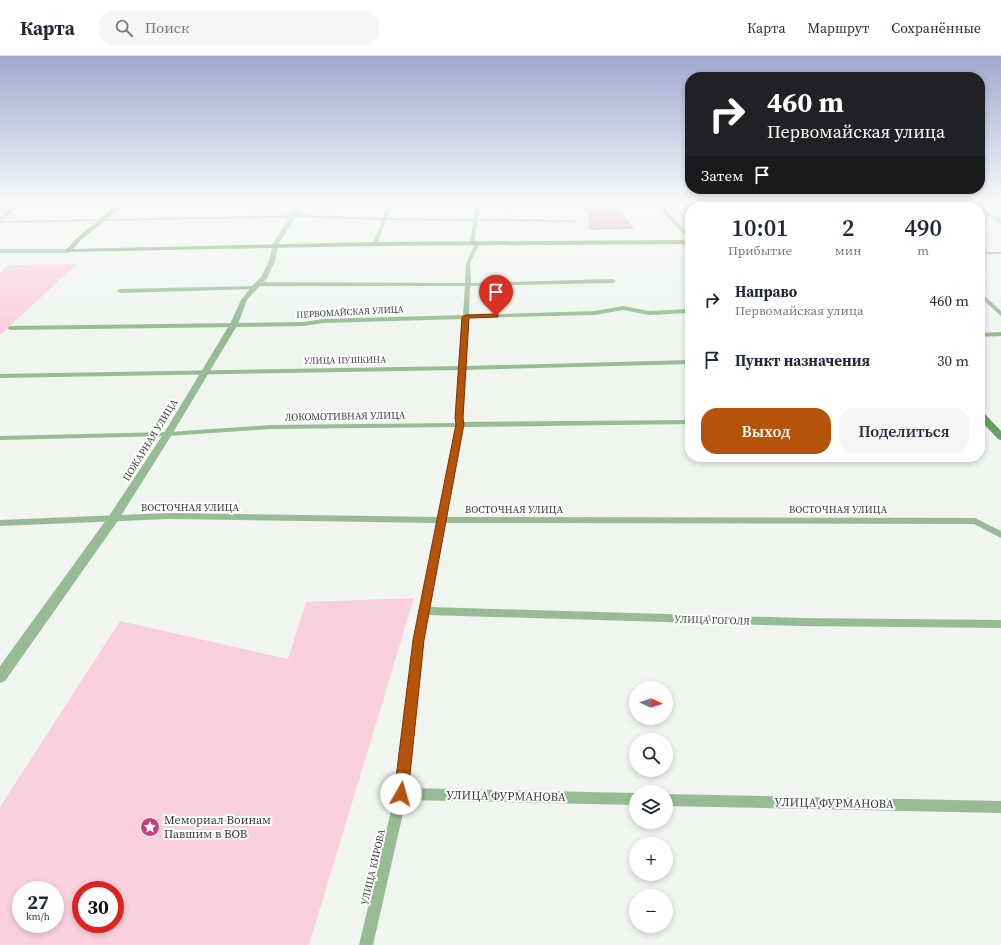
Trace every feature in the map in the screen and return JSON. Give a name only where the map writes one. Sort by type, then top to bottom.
[{"type":"main road","points":[[68,251],[73,246]]},
{"type":"main road","points":[[68,251],[292,246]]},
{"type":"main road","points":[[985,421],[1001,438]]},
{"type":"street","name":"УЛИЦА КИРОВА","points":[[366,945],[401,794],[423,611],[460,424],[459,418],[468,283],[466,266],[468,257],[476,246]]},
{"type":"street","name":"ПОЖАРНАЯ УЛИЦА","points":[[0,677],[113,519],[168,434],[234,324],[244,300],[255,286],[264,278],[272,261],[275,247]]},
{"type":"street","points":[[0,251],[68,251]]},
{"type":"street","points":[[985,253],[1001,253]]},
{"type":"street","points":[[120,291],[255,286],[427,285],[613,281]]},
{"type":"street","points":[[985,299],[1001,314]]},
{"type":"street","name":"ПЕРВОМАЙСКАЯ УЛИЦА","points":[[10,328],[303,324],[323,321],[595,313],[623,308],[649,313],[685,311]]},
{"type":"street","points":[[985,335],[1001,334]]},
{"type":"street","name":"УЛИЦА ПУШКИНА","points":[[0,376],[204,374],[306,370],[462,368],[685,362]]},
{"type":"street","name":"ЛОКОМОТИВНАЯ УЛИЦА","points":[[0,438],[168,434],[271,427],[685,422]]},
{"type":"street","name":"ВОСТОЧНАЯ УЛИЦА","points":[[0,523],[168,516],[441,520],[975,521],[1001,534]]},
{"type":"street","name":"УЛИЦА ГОГОЛЯ","points":[[423,611],[800,622],[1001,624]]},
{"type":"street","name":"УЛИЦА ФУРМАНОВА","points":[[401,794],[629,799]]},
{"type":"street","name":"УЛИЦА ФУРМАНОВА","points":[[673,800],[1001,807]]},
{"type":"shaded area","points":[[77,264],[0,335],[0,272],[8,265]]},
{"type":"shaded area","points":[[414,598],[309,945],[0,945],[0,807],[120,621],[288,659],[306,602]]},
{"type":"place","name":"Мемориал Воинам Павшим в ВОВ","points":[[150,827]]},
{"type":"route","points":[[401,794],[423,611],[460,424],[459,418],[466,317],[496,316]]}]
